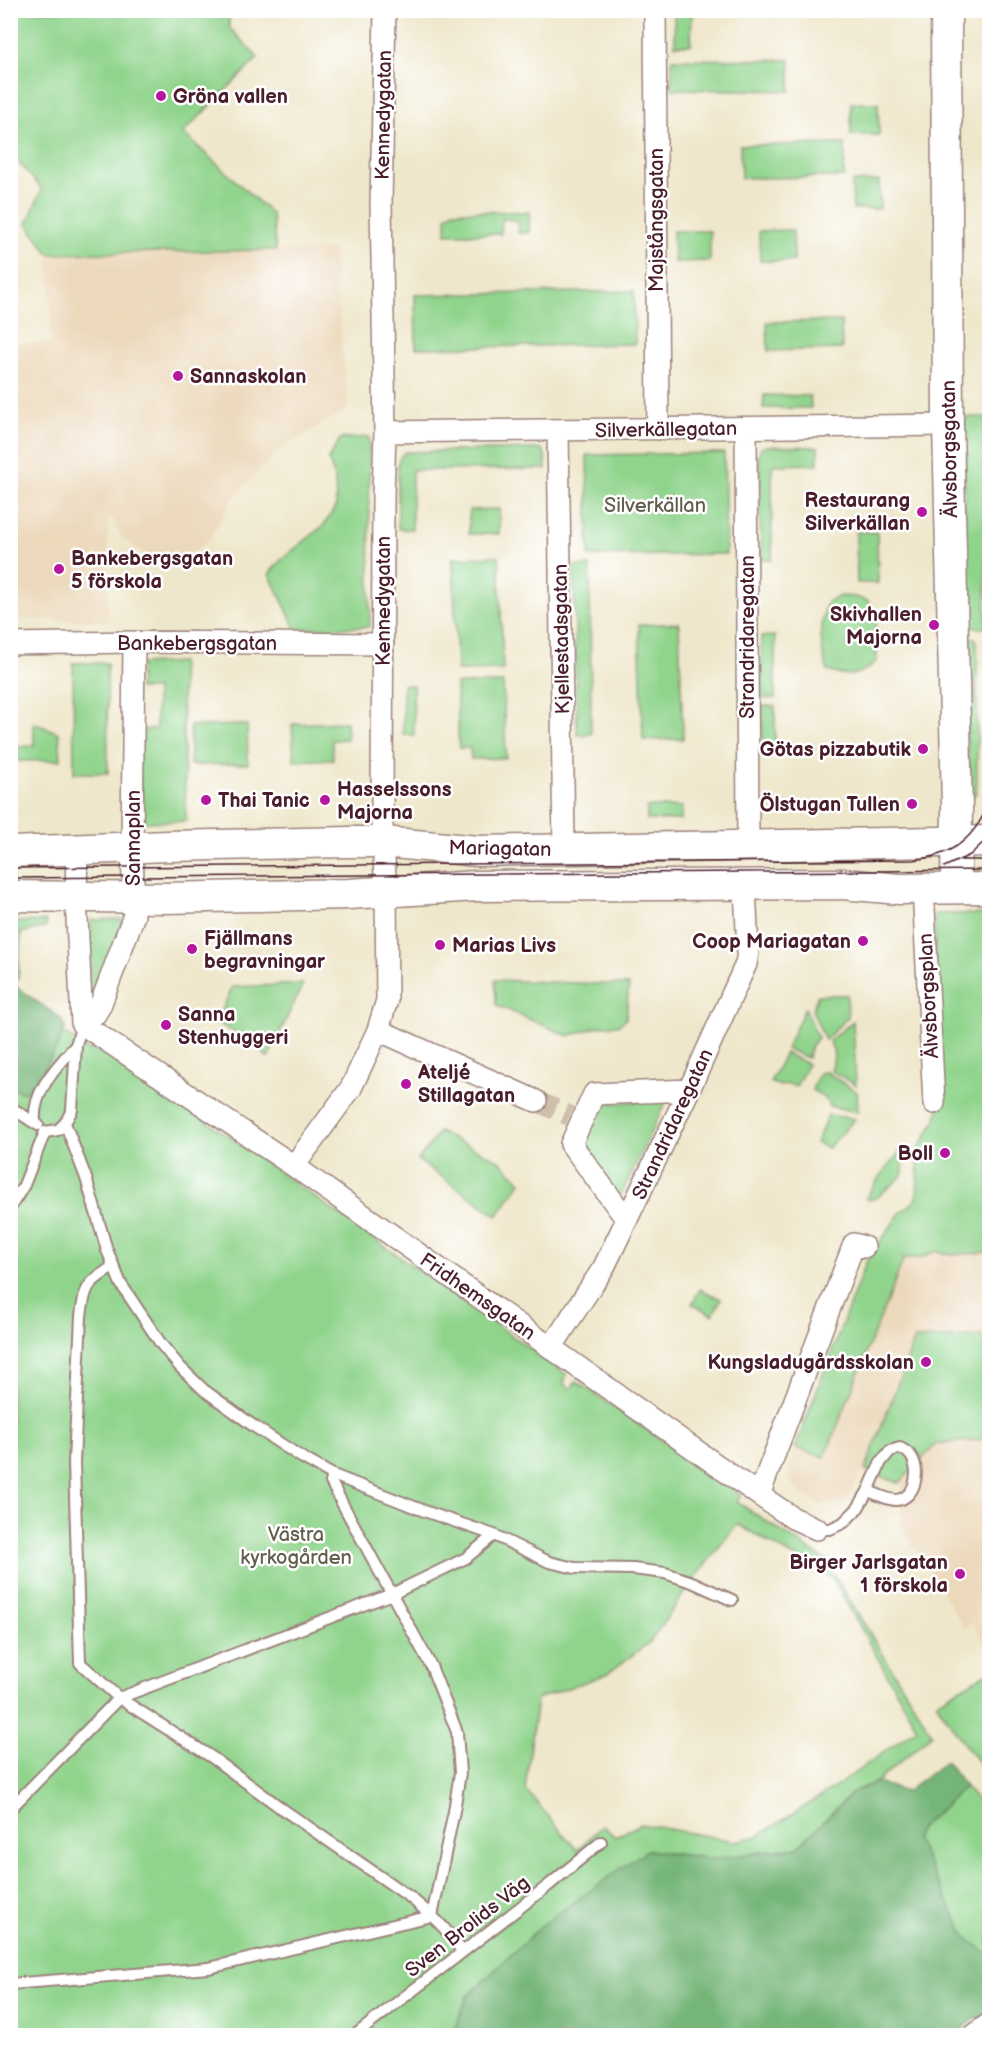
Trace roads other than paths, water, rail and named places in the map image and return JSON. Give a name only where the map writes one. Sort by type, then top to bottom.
[{"type":"street","name":"Kennedygatan","points":[[294,1167],[351,1088],[378,1030],[387,1000],[383,842],[385,432],[381,236],[385,10]]},
{"type":"street","name":"Majstångsgatan","points":[[655,10],[658,429]]},
{"type":"street","name":"Älvsborgsgatan","points":[[946,10],[948,425],[956,888]]},
{"type":"street","name":"Silverkällegatan","points":[[385,432],[948,425]]},
{"type":"street","name":"Strandridaregatan","points":[[746,428],[748,845]]},
{"type":"street","name":"Kjellestadsgatan","points":[[558,430],[564,848]]},
{"type":"street","name":"Bankebergsgatan","points":[[10,644],[134,642],[383,644]]},
{"type":"street","name":"Sannaplan","points":[[82,1018],[96,1013],[100,1006],[133,921],[134,642]]},
{"type":"street","name":"Mariagatan","points":[[10,852],[383,842],[478,851],[990,841]]},
{"type":"street","points":[[76,851],[82,1018]]},
{"type":"street","name":"Mariagatan","points":[[10,896],[134,898],[386,892],[477,886],[843,884],[899,889],[990,888]]},
{"type":"street","name":"Strandridaregatan","points":[[551,1348],[604,1267],[689,1090],[746,964],[748,952],[745,886]]},
{"type":"street","name":"Älvsborgsplan","points":[[923,888],[934,1103]]},
{"type":"street","name":"Fridhemsgatan","points":[[82,1018],[759,1495],[793,1518],[817,1529]]},
{"type":"street","points":[[378,1030],[536,1101]]},
{"type":"street","points":[[627,1220],[571,1144],[576,1118],[594,1094],[689,1090]]},
{"type":"street","points":[[759,1495],[854,1244],[864,1247]]},
{"type":"street","points":[[974,2036],[990,2023]]},
{"type":"lane","points":[[45,1132],[58,1130],[72,1110],[76,1046],[82,1018]]},
{"type":"lane","points":[[35,1122],[34,1110],[38,1097],[53,1073],[76,1046]]},
{"type":"lane","points":[[10,1107],[35,1122],[45,1132]]},
{"type":"lane","points":[[65,1123],[121,1284],[161,1344],[193,1379],[204,1390],[255,1427],[333,1475],[494,1535],[549,1562],[575,1568],[633,1569],[665,1573],[732,1600]]},
{"type":"lane","points":[[10,1208],[24,1185],[45,1132]]},
{"type":"lane","points":[[114,1267],[94,1280],[84,1293],[81,1316],[74,1462],[80,1663],[119,1698],[213,1758],[411,1898],[444,1928],[462,1951]]},
{"type":"lane","name":"Fridhemsgatan","points":[[817,1529],[830,1529],[843,1523],[858,1508],[881,1462],[890,1451],[900,1448],[908,1453],[913,1460],[916,1476],[910,1493],[899,1500],[868,1491]]},
{"type":"lane","points":[[333,1475],[332,1482],[342,1503],[432,1668],[457,1732],[460,1773],[432,1916]]},
{"type":"lane","points":[[10,1809],[119,1698],[392,1594],[466,1558],[494,1535]]},
{"type":"lane","name":"Sven Brolids Väg","points":[[354,2036],[601,1842]]},
{"type":"lane","points":[[10,1984],[209,1968],[432,1916]]},
{"type":"tunnel","points":[[536,1101],[570,1116]]},
{"type":"tram line","points":[[989,10],[990,136]]},
{"type":"tram line","points":[[10,868],[913,860],[940,854],[962,842],[978,824],[990,800]]},
{"type":"tram line","points":[[944,867],[970,855],[990,836]]},
{"type":"tram line","points":[[961,860],[990,860]]},
{"type":"tram line","points":[[10,878],[990,870]]},
{"type":"place","name":"Gröna vallen","points":[[161,96]]},
{"type":"place","name":"Sannaskolan","points":[[178,376]]},
{"type":"place","name":"Restaurang Silverkällan","points":[[922,512]]},
{"type":"place","name":"Bankebergsgatan 5 förskola","points":[[59,569]]},
{"type":"place","name":"Skivhallen Majorna","points":[[934,625]]},
{"type":"place","name":"Götas pizzabutik","points":[[923,749]]},
{"type":"place","name":"Thai Tanic","points":[[206,800]]},
{"type":"place","name":"Hasselssons Majorna","points":[[325,800]]},
{"type":"place","name":"Ölstugan Tullen","points":[[912,804]]},
{"type":"place","name":"Coop Mariagatan","points":[[863,941]]},
{"type":"place","name":"Marias Livs","points":[[440,945]]},
{"type":"place","name":"Fjällmans begravningar","points":[[192,949]]},
{"type":"place","name":"Sanna Stenhuggeri","points":[[166,1025]]},
{"type":"place","name":"Ateljé Stillagatan","points":[[406,1084]]},
{"type":"place","name":"Boll","points":[[945,1153]]},
{"type":"place","name":"Kungsladugårdsskolan","points":[[926,1362]]},
{"type":"place","name":"Birger Jarlsgatan 1 förskola","points":[[960,1574]]},
{"type":"park label","name":"Silverkällan","points":[[655,505]]},
{"type":"park label","name":"Västra kyrkogården","points":[[296,1546]]}]
